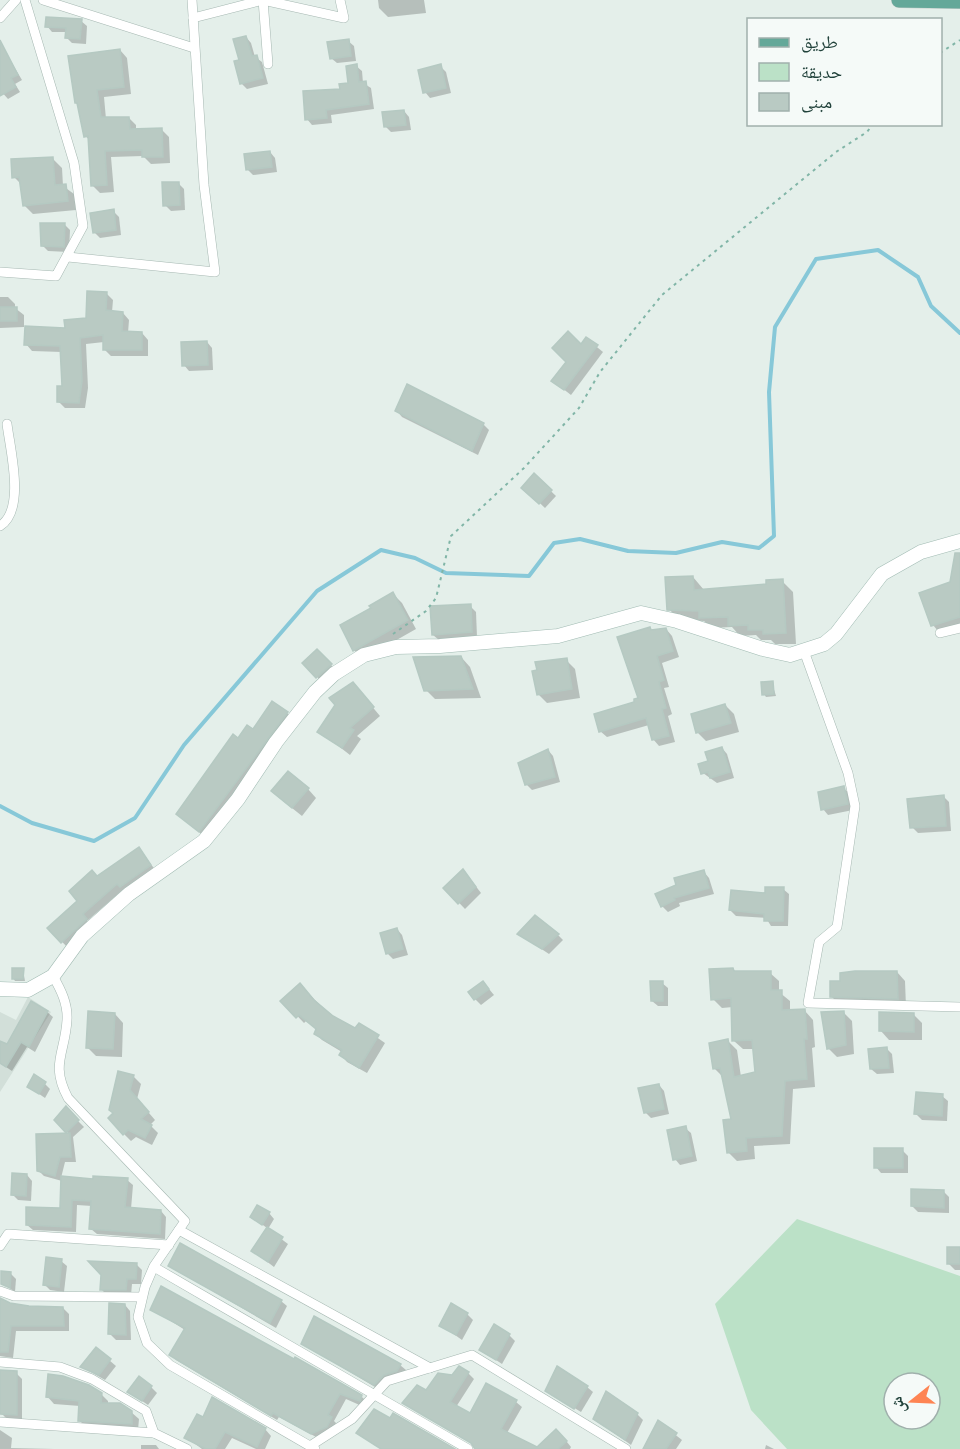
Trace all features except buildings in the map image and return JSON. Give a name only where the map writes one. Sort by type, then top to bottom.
[{"type":"main road","points":[[898,0],[960,1]]},
{"type":"main road","points":[[0,989],[27,990],[53,976],[82,936],[129,894],[204,841],[238,799],[283,733],[315,692],[348,663],[364,655],[387,648],[547,638],[641,614],[677,621],[790,655],[824,644],[836,634],[882,574],[921,552],[960,541]]},
{"type":"street","points":[[0,18],[16,0]]},
{"type":"street","points":[[0,272],[56,276],[68,257],[82,226],[74,163],[25,0]]},
{"type":"street","points":[[43,0],[194,48]]},
{"type":"street","points":[[68,257],[215,272],[204,185],[192,0]]},
{"type":"street","points":[[194,18],[263,0],[344,18],[340,0]]},
{"type":"street","points":[[263,0],[268,64]]},
{"type":"street","points":[[0,526],[5,524],[16,495],[7,424]]},
{"type":"street","points":[[940,633],[960,628]]},
{"type":"street","points":[[804,651],[848,773],[855,806],[837,927],[819,942],[808,1004],[960,1007]]},
{"type":"street","points":[[53,976],[63,994],[67,1020],[58,1065],[59,1082],[68,1098],[185,1221],[154,1267],[142,1297],[139,1324],[147,1343],[159,1357],[312,1448],[352,1419],[387,1381],[472,1355],[626,1449]]},
{"type":"street","points":[[179,1230],[430,1368]]},
{"type":"street","points":[[0,1246],[8,1234],[169,1245]]},
{"type":"street","points":[[154,1267],[468,1449]]},
{"type":"street","points":[[0,1291],[14,1296],[142,1297]]},
{"type":"street","points":[[0,1362],[60,1367],[92,1379],[146,1411],[154,1434]]},
{"type":"street","points":[[0,1422],[154,1434],[187,1449]]},
{"type":"path","points":[[942,52],[960,40]]},
{"type":"path","points":[[387,648],[392,635],[426,611],[436,598],[451,536],[524,468],[579,408],[600,372],[662,294],[836,152],[867,132],[872,126]]},
{"type":"shaded area","points":[[28,997],[51,1012],[0,1092],[0,1012],[16,1020]]},
{"type":"green space","points":[[797,1219],[960,1276],[960,1449],[787,1449],[751,1410],[715,1304]]},
{"type":"waterway","points":[[0,806],[32,823],[94,841],[135,818],[184,745],[317,591],[381,550],[415,558],[446,573],[529,576],[554,543],[580,539],[628,551],[676,553],[722,542],[759,548],[774,536],[769,392],[775,327],[816,259],[878,250],[918,277],[931,306],[960,333]]}]
